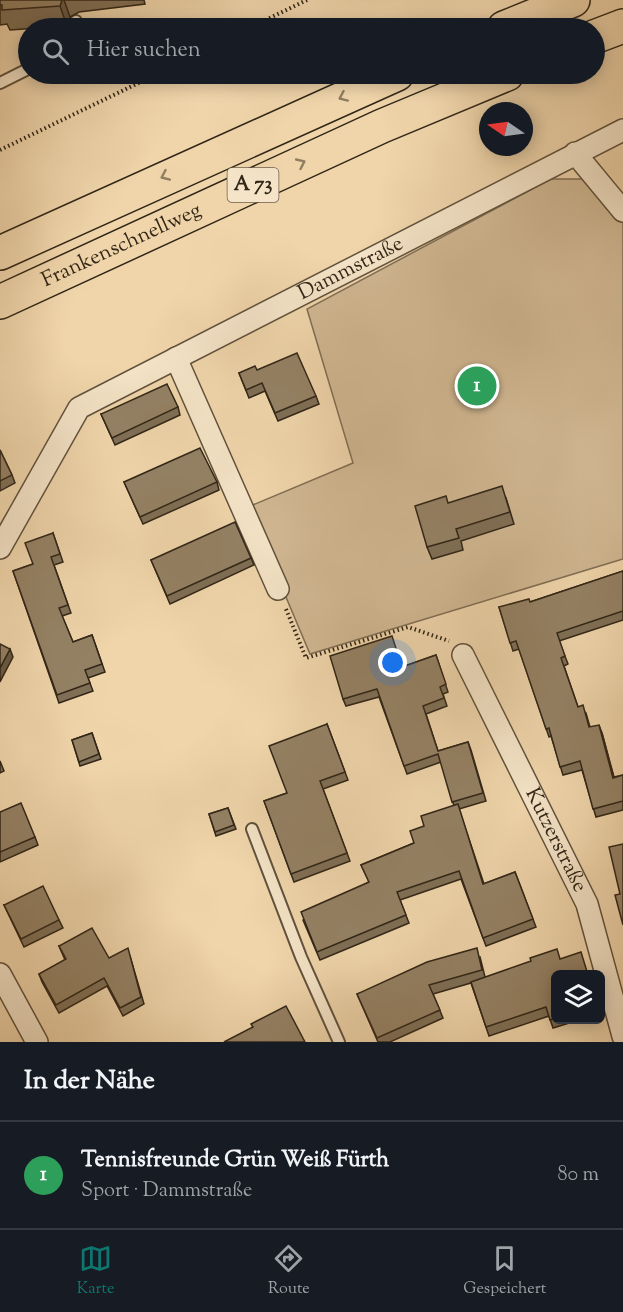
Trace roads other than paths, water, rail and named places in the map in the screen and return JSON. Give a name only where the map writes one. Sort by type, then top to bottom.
[{"type":"highway","points":[[529,18],[573,0]]},
{"type":"highway","points":[[605,33],[623,26]]},
{"type":"highway","name":"A 73","points":[[0,253],[375,84]]},
{"type":"highway","name":"Frankenschnellweg","points":[[0,302],[382,126],[483,84]]},
{"type":"street","name":"Dammstraße","points":[[0,548],[80,408],[623,130]]},
{"type":"street","points":[[575,153],[623,211]]},
{"type":"street","points":[[176,358],[278,589]]},
{"type":"street","name":"Kutzerstraße","points":[[463,655],[587,904],[623,1036]]},
{"type":"street","points":[[0,974],[38,1042]]},
{"type":"lane","points":[[0,83],[18,74]]},
{"type":"lane","points":[[252,829],[301,957],[339,1042]]},
{"type":"place","name":"Tennisfreunde Grün Weiß Fürth","points":[[477,386]]}]
